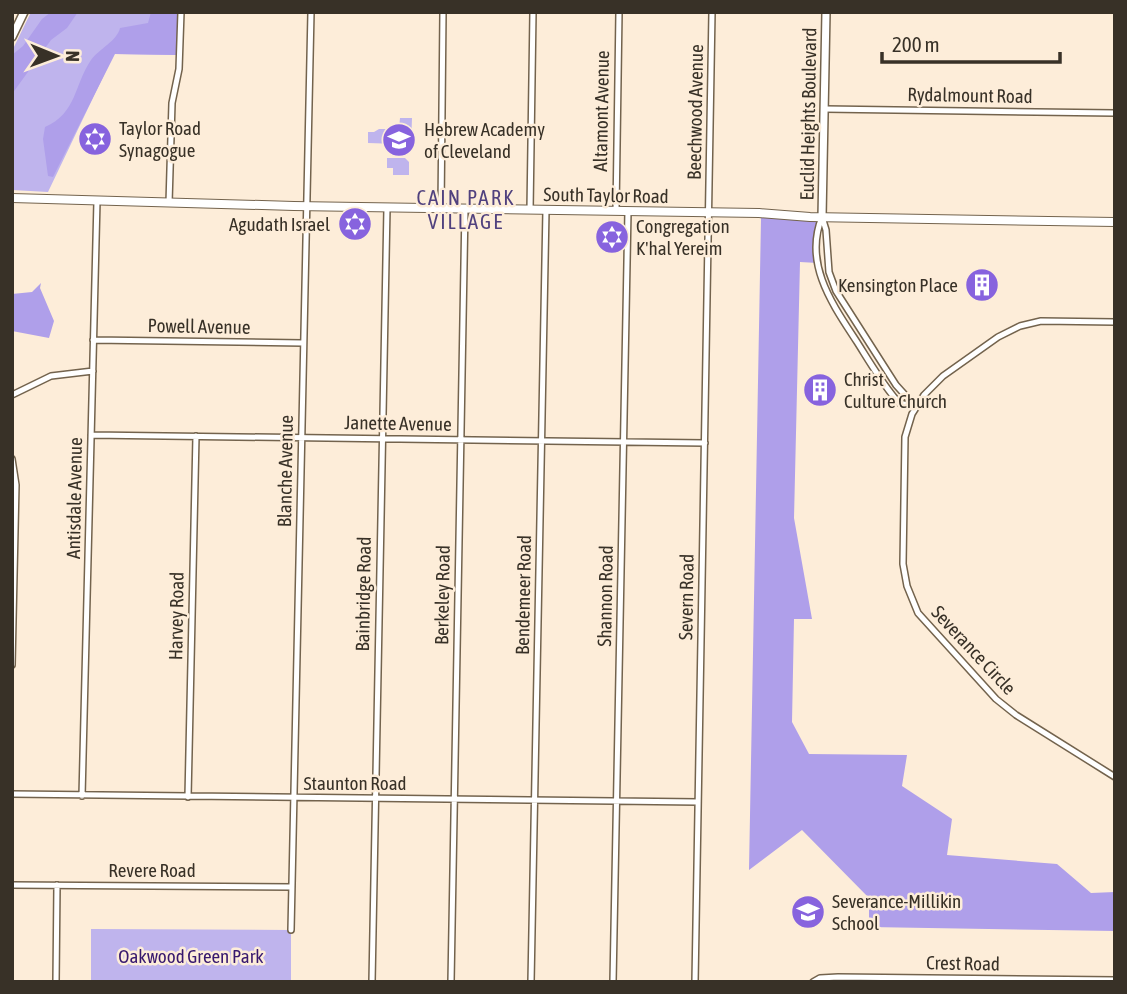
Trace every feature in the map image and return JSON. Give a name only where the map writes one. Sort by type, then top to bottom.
[{"type":"main road","name":"South Taylor Road","points":[[12,198],[1115,222]]},
{"type":"street","points":[[12,37],[24,12]]},
{"type":"street","points":[[169,203],[172,109],[179,69],[181,12]]},
{"type":"street","name":"Blanche Avenue","points":[[291,930],[311,12]]},
{"type":"street","points":[[441,208],[443,12]]},
{"type":"street","points":[[530,210],[533,12]]},
{"type":"street","name":"Altamont Avenue","points":[[616,211],[619,12]]},
{"type":"street","name":"Beechwood Avenue","points":[[709,213],[712,12]]},
{"type":"street","name":"Euclid Heights Boulevard","points":[[822,217],[826,12]]},
{"type":"street","name":"Rydalmount Road","points":[[825,109],[1115,114]]},
{"type":"street","name":"Antisdale Avenue","points":[[82,796],[97,201]]},
{"type":"street","name":"Bainbridge Road","points":[[372,982],[387,208]]},
{"type":"street","name":"Berkeley Road","points":[[451,982],[465,209]]},
{"type":"street","name":"Bendemeer Road","points":[[531,982],[547,210]]},
{"type":"street","name":"Shannon Road","points":[[613,982],[628,211]]},
{"type":"street","name":"Severn Road","points":[[695,982],[709,213]]},
{"type":"street","points":[[822,217],[826,230],[829,272],[835,291],[897,385],[916,407]]},
{"type":"street","name":"Severance Circle","points":[[1115,322],[1041,321],[1008,331],[943,376],[924,395],[907,430],[904,449],[903,564],[907,586],[918,612],[1001,704],[1115,777]]},
{"type":"street","name":"Powell Avenue","points":[[93,340],[303,343]]},
{"type":"street","points":[[12,395],[27,385],[51,376],[93,371]]},
{"type":"street","name":"Janette Avenue","points":[[91,435],[705,443]]},
{"type":"street","name":"Harvey Road","points":[[188,797],[196,436]]},
{"type":"street","points":[[12,458],[16,485],[12,665]]},
{"type":"street","name":"Staunton Road","points":[[12,794],[698,802]]},
{"type":"street","name":"Revere Road","points":[[12,885],[292,887]]},
{"type":"street","points":[[56,982],[57,885]]},
{"type":"street","name":"Crest Road","points":[[813,982],[820,978],[838,977],[1115,980]]},
{"type":"green space","points":[[31,12],[177,12],[177,55],[114,54],[48,192],[12,190],[12,51]]},
{"type":"green space","points":[[400,118],[412,118],[411,147],[368,143],[368,132],[399,129]]},
{"type":"green space","points":[[387,158],[405,158],[409,162],[409,175],[393,175],[393,168],[387,168]]},
{"type":"green space","name":"Oakwood Green Park","points":[[91,929],[291,930],[291,982],[91,982]]},
{"type":"shaded area","points":[[51,12],[78,12],[67,28],[51,40],[12,94],[12,55],[23,46],[42,19]]},
{"type":"shaded area","points":[[151,12],[177,12],[177,55],[115,54],[53,177],[48,176],[43,139],[45,127],[69,106],[85,69],[94,56],[115,37],[120,28],[148,23]]},
{"type":"shaded area","points":[[759,213],[822,217],[817,229],[818,263],[800,262],[794,518],[812,619],[794,619],[792,722],[809,754],[907,755],[902,786],[952,819],[947,855],[1057,864],[1091,893],[1115,892],[1115,931],[869,927],[869,898],[802,830],[749,870]]},
{"type":"shaded area","points":[[41,283],[40,288],[54,321],[49,338],[12,331],[12,294],[32,292]]},
{"type":"place","name":"Taylor Road Synagogue","points":[[95,139]]},
{"type":"place","name":"Hebrew Academy of Cleveland","points":[[399,140]]},
{"type":"place","name":"Agudath Israel","points":[[355,224]]},
{"type":"place","name":"Congregation K'hal Yereim","points":[[612,237]]},
{"type":"place","name":"Kensington Place","points":[[982,285]]},
{"type":"place","name":"Christ Culture Church","points":[[820,390]]},
{"type":"place","name":"Severance-Millikin School","points":[[808,912]]},
{"type":"district","name":"CAIN PARK VILLAGE","points":[[466,210]]}]
